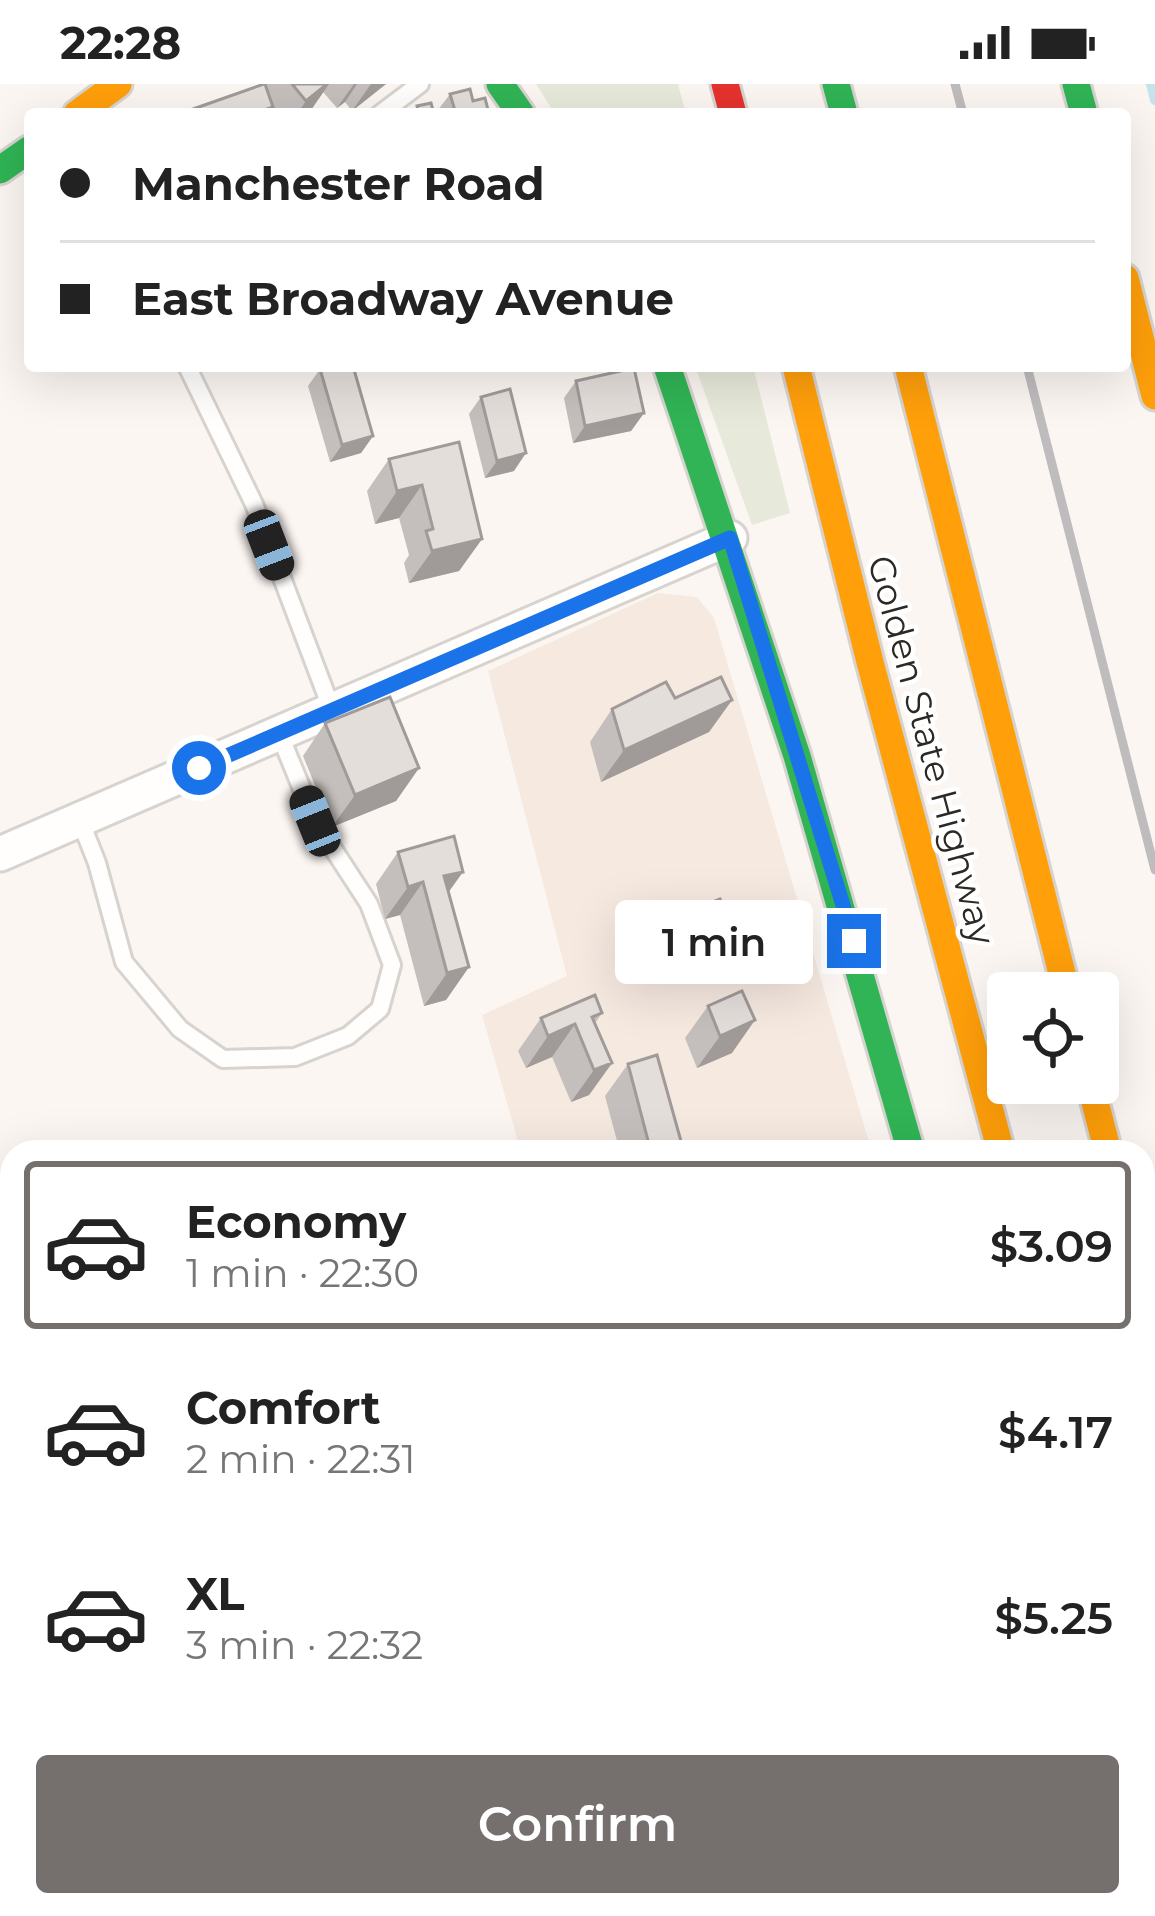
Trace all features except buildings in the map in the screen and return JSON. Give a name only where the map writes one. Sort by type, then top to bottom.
[{"type":"main road","points":[[85,108],[118,84]]},
{"type":"main road","points":[[1131,302],[1155,396]]},
{"type":"main road","points":[[669,372],[730,538],[842,899],[907,1140]]},
{"type":"main road","name":"Golden State Highway","points":[[798,372],[998,1140]]},
{"type":"main road","name":"Golden State Highway","points":[[910,372],[1062,972]]},
{"type":"main road","points":[[1095,1104],[1105,1140]]},
{"type":"street","points":[[0,854],[730,538]]},
{"type":"lane","points":[[388,108],[420,84]]},
{"type":"lane","points":[[190,372],[254,504],[332,710]]},
{"type":"lane","points":[[80,820],[124,962],[180,1029],[224,1059],[296,1057],[348,1036],[380,1009],[392,965],[369,904],[315,821],[279,733]]},
{"type":"shaded area","points":[[536,84],[678,84],[684,108],[551,108]]},
{"type":"shaded area","points":[[697,372],[755,372],[790,513],[752,525]]},
{"type":"shaded area","points":[[658,593],[697,597],[714,618],[868,1140],[518,1140],[482,1015],[567,976],[488,671]]},
{"type":"waterway","points":[[1151,84],[1155,100]]},
{"type":"railway","points":[[955,84],[961,108]]},
{"type":"railway","points":[[1029,372],[1155,870]]},
{"type":"traffic: fast","points":[[500,84],[517,108]]},
{"type":"traffic: fast","points":[[836,84],[842,108]]},
{"type":"traffic: fast","points":[[1076,84],[1082,108]]},
{"type":"traffic: fast","points":[[0,170],[24,153]]},
{"type":"traffic: fast","points":[[669,372],[797,756],[908,1140]]},
{"type":"traffic: slow","points":[[85,108],[118,84]]},
{"type":"traffic: slow","points":[[1131,302],[1155,396]]},
{"type":"traffic: slow","points":[[798,372],[998,1140]]},
{"type":"traffic: slow","points":[[910,372],[1062,972]]},
{"type":"traffic: slow","points":[[1095,1104],[1105,1140]]},
{"type":"traffic: jam","points":[[725,84],[731,108]]},
{"type":"route","points":[[199,768],[730,538],[854,941]]}]
